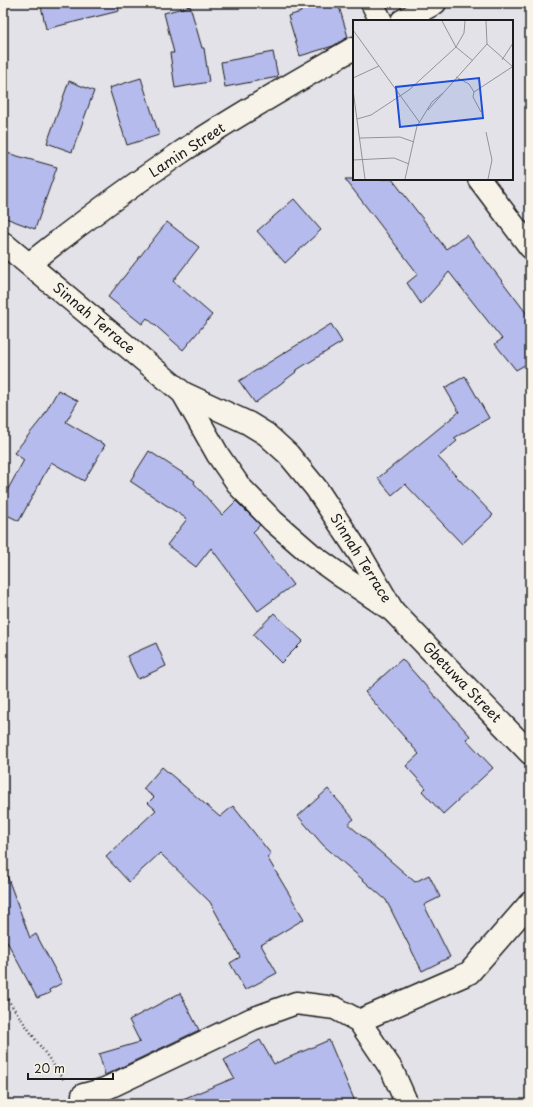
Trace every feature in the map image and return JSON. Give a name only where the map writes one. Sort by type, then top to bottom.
[{"type":"street","points":[[372,3],[380,20]]},
{"type":"street","points":[[404,20],[435,3]]},
{"type":"street","name":"Lamin Street","points":[[29,264],[102,207],[181,152],[260,103],[353,49]]},
{"type":"street","points":[[480,180],[530,247]]},
{"type":"street","name":"Sinnah Terrace","points":[[3,243],[184,393],[248,423],[266,434],[288,454],[316,488],[361,556],[393,611]]},
{"type":"street","name":"Sinnah Terrace","points":[[184,393],[218,455],[240,487],[273,521],[312,554],[344,578],[393,611]]},
{"type":"street","name":"Gbetuwa Street","points":[[393,611],[530,753]]},
{"type":"street","points":[[359,1021],[469,973],[530,903]]},
{"type":"street","points":[[83,1095],[105,1090],[252,1019],[296,1003],[335,1008],[359,1021],[392,1070],[407,1104]]},
{"type":"path","points":[[3,993],[58,1073],[72,1088],[83,1095]]},
{"type":"building","points":[[54,3],[118,3],[119,11],[46,29],[41,6]]},
{"type":"building","points":[[299,3],[338,3],[348,37],[333,46],[300,56],[288,16],[301,12]]},
{"type":"building","points":[[190,6],[202,48],[204,48],[209,82],[175,88],[170,53],[174,53],[164,13]]},
{"type":"building","points":[[273,52],[278,77],[225,87],[221,62]]},
{"type":"building","points":[[141,78],[159,135],[127,145],[109,88]]},
{"type":"building","points":[[69,81],[94,91],[72,152],[47,143]]},
{"type":"building","points":[[3,152],[57,167],[35,229],[3,217]]},
{"type":"building","points":[[345,179],[393,180],[446,249],[467,235],[530,318],[530,362],[516,370],[495,344],[502,339],[449,272],[421,304],[407,283],[418,274]]},
{"type":"building","points":[[294,199],[321,230],[285,263],[257,231]]},
{"type":"building","points":[[167,222],[199,247],[173,281],[212,315],[183,350],[147,318],[142,324],[108,297]]},
{"type":"building","points":[[331,324],[342,342],[295,371],[296,372],[255,403],[239,381]]},
{"type":"building","points":[[465,376],[489,418],[454,438],[457,441],[438,457],[493,515],[462,544],[405,484],[392,495],[378,478],[459,412],[445,388]]},
{"type":"building","points":[[58,390],[78,401],[66,422],[105,445],[84,481],[51,462],[19,521],[3,513],[3,498],[24,460],[14,453],[43,417]]},
{"type":"building","points":[[149,451],[195,481],[194,483],[222,515],[236,501],[260,525],[253,532],[293,585],[258,611],[211,548],[196,567],[167,545],[187,519],[130,481]]},
{"type":"building","points":[[274,613],[303,641],[281,663],[253,635]]},
{"type":"building","points":[[156,643],[166,666],[138,679],[127,656]]},
{"type":"building","points":[[402,659],[470,736],[466,739],[493,768],[443,814],[422,791],[426,788],[406,766],[419,754],[365,692]]},
{"type":"building","points":[[162,767],[220,817],[233,806],[271,854],[267,857],[304,919],[261,945],[277,973],[245,990],[230,963],[240,957],[210,902],[160,853],[129,882],[106,857],[156,810],[148,803],[154,797],[143,789]]},
{"type":"building","points":[[328,789],[354,819],[348,824],[415,882],[429,875],[440,897],[424,905],[450,957],[422,971],[386,900],[323,845],[298,816]]},
{"type":"building","points":[[3,873],[6,873],[30,938],[36,934],[62,983],[49,990],[50,993],[37,998],[3,934]]},
{"type":"building","points":[[180,993],[199,1030],[105,1075],[99,1054],[140,1042],[129,1020]]},
{"type":"building","points":[[260,1040],[274,1064],[329,1040],[356,1104],[173,1103],[234,1078],[224,1060]]}]
